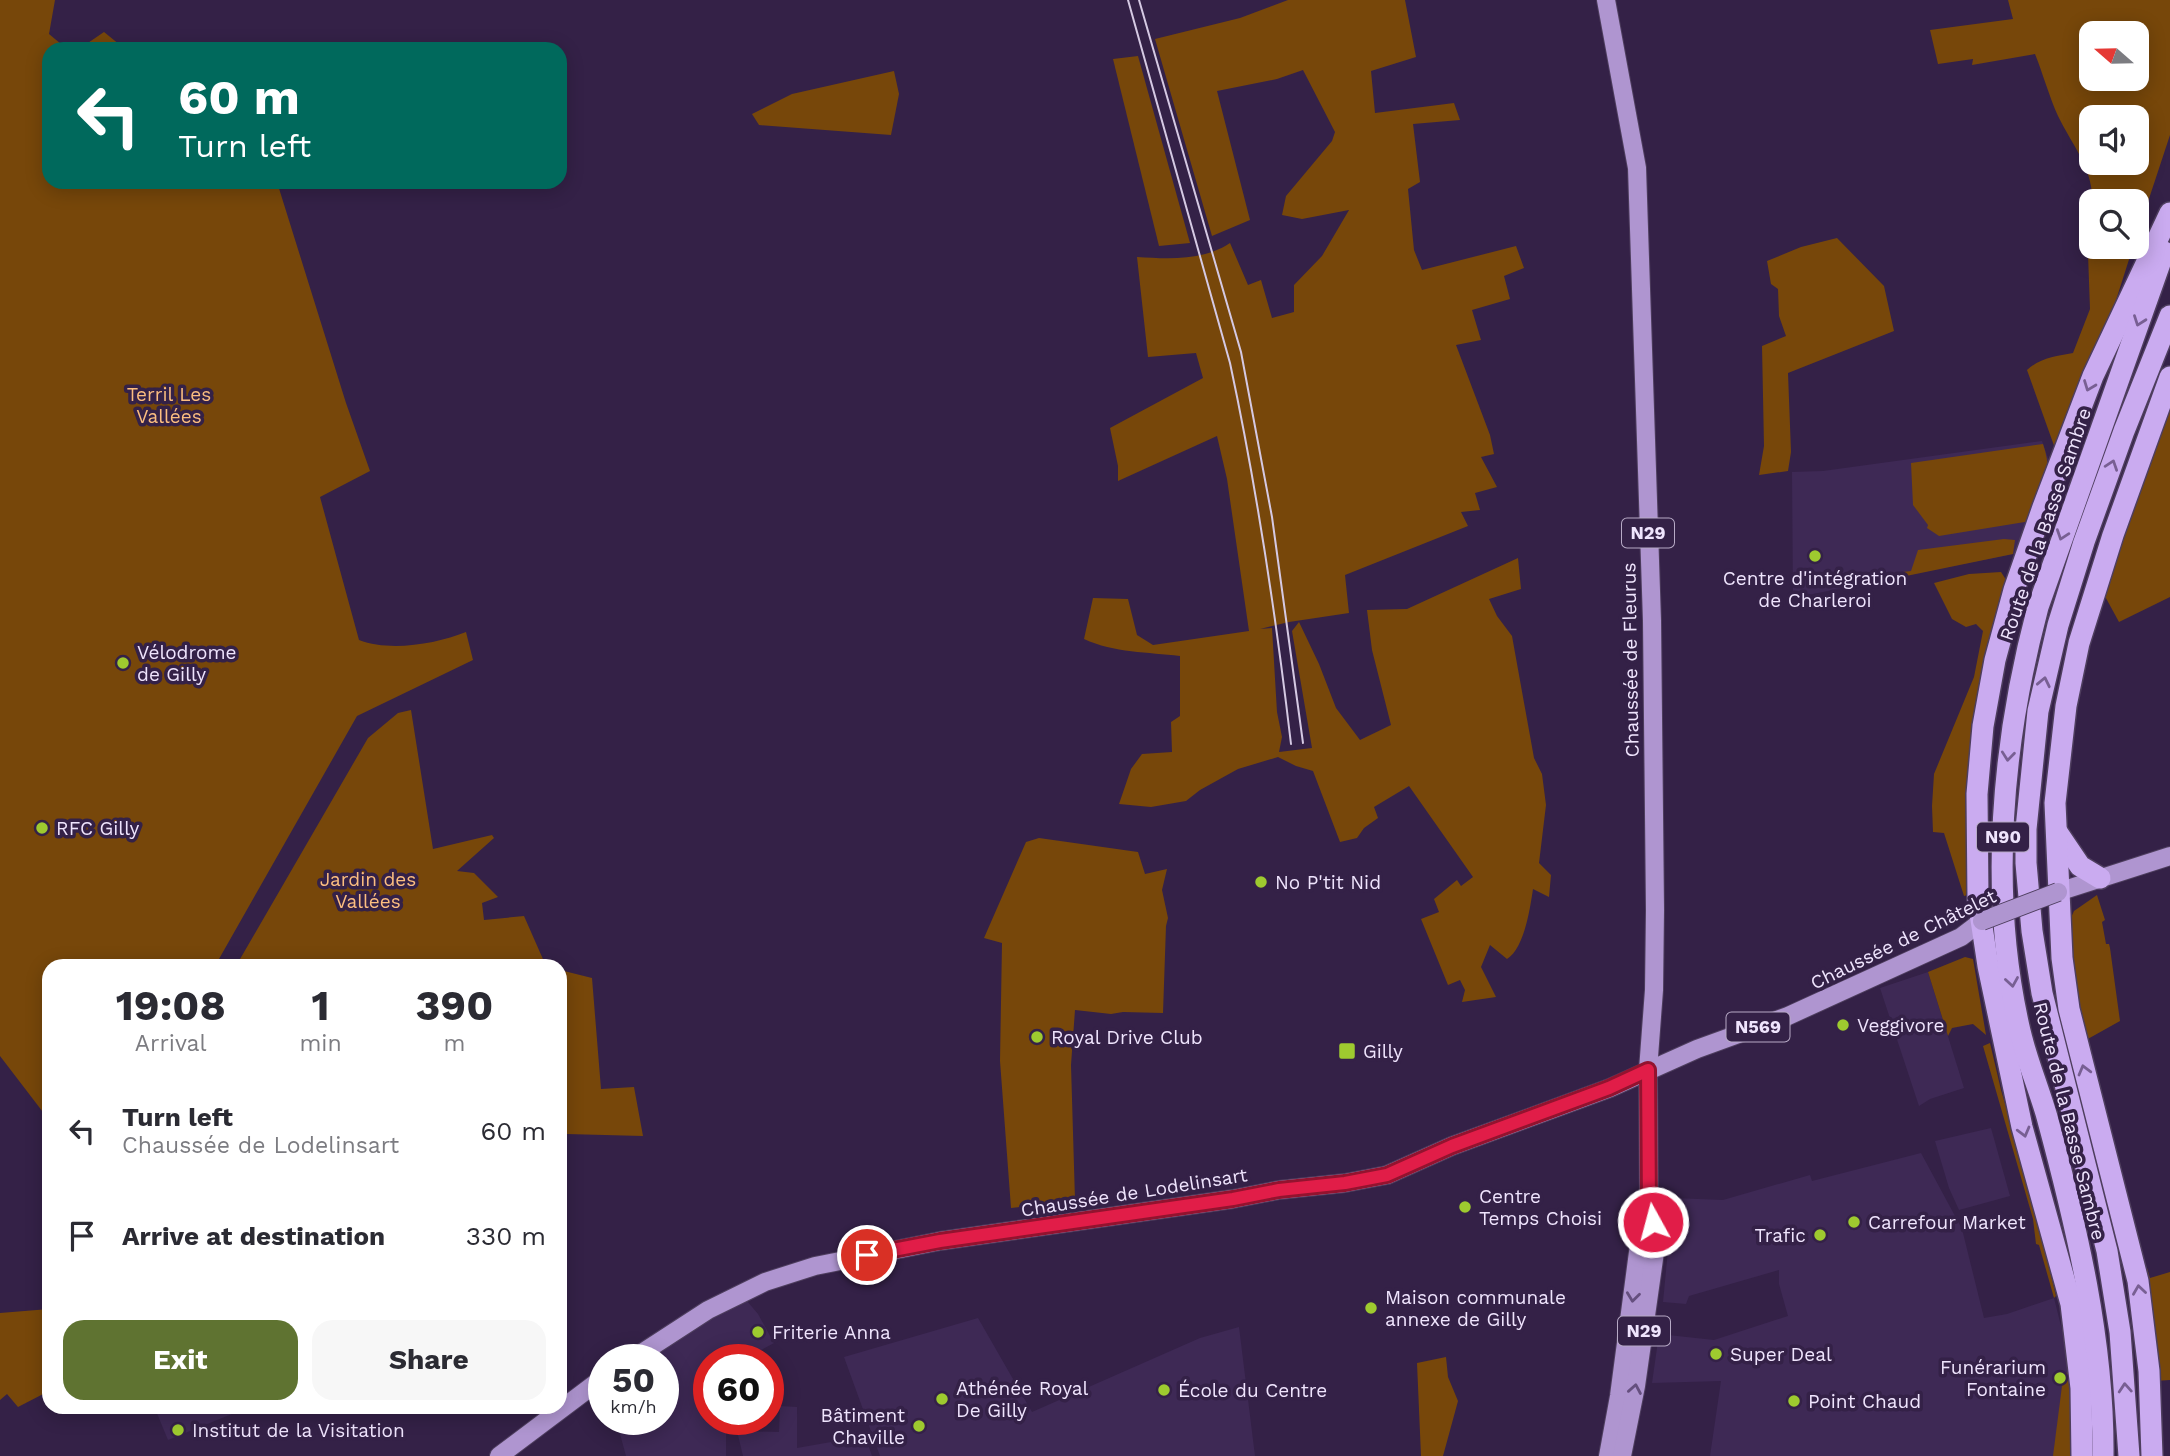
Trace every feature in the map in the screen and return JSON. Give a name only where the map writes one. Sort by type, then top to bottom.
[{"type":"highway","points":[[2082,1456],[2081,1388],[2071,1304],[2022,1127],[1993,993],[1978,900],[1977,793],[1983,726],[1995,660],[2014,590],[2093,376],[2170,213]]},
{"type":"highway","name":"Route de la Basse Sambre","points":[[2103,1456],[2092,1311],[2071,1210],[2046,1114],[2020,1031],[2007,951],[2003,874],[2004,797],[2015,708],[2038,607],[2170,234]]},
{"type":"highway","name":"Route de la Basse Sambre","points":[[2129,1456],[2120,1332],[2114,1292],[2107,1251],[2042,993],[2031,917],[2026,829],[2038,711],[2061,614],[2124,431],[2170,316]]},
{"type":"highway","points":[[2152,1456],[2150,1371],[2138,1281],[2069,1009],[2062,958],[2055,803],[2066,706],[2079,643],[2113,535],[2170,377]]},
{"type":"highway","points":[[2057,832],[2092,880]]},
{"type":"main road","name":"Chaussée de Fleurus","points":[[1606,0],[1637,168],[1652,635],[1655,910],[1654,990],[1648,1070]]},
{"type":"main road","name":"N569","points":[[2058,892],[2170,856]]},
{"type":"main road","name":"Chaussée de Châtelet","points":[[1648,1070],[1814,1005],[1961,937],[1982,921],[2058,892]]},
{"type":"main road","name":"N29","points":[[1622,1456],[1636,1386],[1657,1238],[1649,1206],[1648,1070]]},
{"type":"main road","name":"Chaussée de Lodelinsart","points":[[656,1344],[708,1310],[765,1282],[815,1266],[940,1241],[1387,1175],[1452,1146],[1609,1088],[1648,1070]]},
{"type":"main road","name":"N29","points":[[1608,1456],[1619,1396],[1640,1237],[1649,1206]]},
{"type":"main road","points":[[567,1405],[588,1389]]},
{"type":"main road","points":[[499,1456],[555,1414]]},
{"type":"shaded area","points":[[2042,441],[2049,461],[2027,554],[2013,554],[1793,598],[1792,472],[1823,471]]},
{"type":"shaded area","points":[[1928,972],[1964,1088],[1930,1099],[1919,1106],[1880,988]]},
{"type":"shaded area","points":[[1991,1128],[2010,1196],[1959,1210],[1949,1188],[1935,1141]]},
{"type":"shaded area","points":[[1921,1153],[1962,1229],[1984,1318],[2007,1314],[2054,1298],[2076,1374],[2072,1456],[1710,1456],[1721,1381],[1652,1383],[1659,1334],[1714,1340],[1788,1316],[1779,1284],[1779,1270],[1689,1296],[1686,1304],[1663,1302],[1673,1198],[1723,1200],[1810,1175],[1812,1181]]},
{"type":"shaded area","points":[[747,1301],[758,1314],[774,1343],[693,1344],[693,1435],[726,1435],[726,1456],[626,1456],[620,1435],[679,1435],[679,1344],[667,1344],[699,1320]]},
{"type":"shaded area","points":[[978,1318],[1032,1412],[1200,1338],[1239,1327],[1255,1456],[880,1456],[844,1357]]},
{"type":"shaded area","points":[[784,1406],[797,1407],[797,1448],[865,1436],[872,1456],[743,1456],[738,1435],[784,1435]]},
{"type":"shaded area","name":"Institut de la Visitation","points":[[157,1414],[232,1414],[168,1440]]},
{"type":"green space","name":"Terril Les Vallées","points":[[0,0],[55,0],[49,34],[59,42],[42,42],[42,189],[279,189],[370,471],[320,497],[359,640],[385,646],[413,645],[466,632],[473,660],[357,716],[219,959],[42,959],[42,1111],[0,1056]]},
{"type":"green space","points":[[1288,0],[1405,0],[1416,57],[1371,71],[1375,113],[1454,103],[1460,120],[1413,124],[1420,182],[1408,189],[1414,250],[1422,270],[1516,246],[1524,268],[1504,276],[1510,299],[1472,310],[1481,340],[1456,345],[1490,435],[1494,454],[1481,457],[1497,487],[1475,493],[1480,510],[1461,512],[1468,526],[1345,575],[1349,613],[1260,629],[1272,628],[1277,712],[1282,737],[1279,752],[1312,748],[1292,631],[1299,622],[1336,708],[1360,740],[1391,725],[1372,650],[1367,610],[1407,609],[1518,558],[1521,589],[1489,599],[1497,616],[1512,636],[1534,758],[1542,774],[1546,805],[1539,863],[1551,875],[1549,897],[1533,889],[1522,938],[1513,954],[1507,959],[1490,945],[1481,967],[1496,997],[1462,1002],[1465,990],[1460,980],[1448,985],[1421,919],[1439,912],[1434,899],[1457,880],[1461,886],[1473,877],[1409,786],[1374,807],[1378,818],[1364,828],[1357,838],[1340,842],[1313,771],[1278,757],[1238,769],[1186,801],[1151,807],[1119,804],[1131,769],[1142,754],[1172,752],[1171,722],[1180,716],[1180,656],[1119,649],[1084,639],[1093,598],[1128,599],[1137,635],[1153,645],[1249,631],[1227,479],[1217,436],[1118,481],[1118,466],[1110,428],[1203,378],[1196,353],[1148,357],[1137,257],[1197,256],[1230,243],[1248,285],[1261,280],[1272,318],[1294,312],[1294,285],[1322,256],[1349,210],[1302,219],[1282,215],[1286,196],[1332,141],[1335,132],[1303,70],[1277,79],[1217,91],[1250,220],[1212,236],[1155,39],[1240,18]]},
{"type":"green space","points":[[2008,0],[2170,0],[2170,135],[2149,199],[2149,189],[2092,189],[2088,175],[2149,175],[2149,105],[2079,105],[2079,153],[2058,116],[2035,54],[1972,65],[1973,59],[1938,64],[1930,30],[2013,19]]},
{"type":"green space","points":[[104,32],[116,42],[89,42]]},
{"type":"green space","points":[[1138,56],[1190,243],[1159,246],[1113,59]]},
{"type":"green space","points":[[894,71],[899,94],[891,135],[759,125],[752,114],[792,94]]},
{"type":"green space","points":[[1837,238],[1884,286],[1894,331],[1788,373],[1791,452],[1788,471],[1759,475],[1764,446],[1762,346],[1786,336],[1779,316],[1778,289],[1771,284],[1767,261],[1801,247]]},
{"type":"green space","points":[[2088,259],[2129,259],[2085,397],[2057,454],[2027,370],[2043,360],[2073,353],[2090,309]]},
{"type":"green space","points":[[2170,400],[2170,597],[2119,622],[2101,589]]},
{"type":"green space","points":[[2043,444],[2048,473],[2037,520],[1939,536],[1927,528],[1928,525],[1913,505],[1911,463]]},
{"type":"green space","points":[[2004,539],[2015,540],[2013,554],[1877,582],[1877,575],[1911,571],[1918,550]]},
{"type":"green space","points":[[2001,572],[2010,586],[1985,701],[1972,778],[1968,855],[1971,894],[1964,896],[1944,833],[1933,832],[1934,774],[1974,677],[1983,631],[1976,624],[1966,627],[1952,619],[1934,583],[1969,574]]},
{"type":"green space","name":"Jardin des Vallées","points":[[411,710],[433,849],[492,835],[494,838],[457,871],[474,873],[498,897],[482,903],[484,920],[524,916],[543,959],[240,959],[368,738],[398,713]]},
{"type":"green space","name":"Royal Drive Club","points":[[1039,838],[1138,852],[1145,874],[1167,869],[1162,890],[1168,918],[1163,1013],[1111,1014],[1075,1010],[1071,1065],[1075,1200],[1011,1208],[1000,1061],[1002,943],[984,938],[1026,842]]},
{"type":"green space","points":[[2097,895],[2105,920],[2102,922],[2106,944],[2109,944],[2110,948],[2120,1021],[2086,1040],[2078,1024],[2068,924],[2074,911]]},
{"type":"green space","points":[[1965,957],[1973,959],[1986,1035],[1973,1024],[1952,1028],[1948,1036],[1928,972]]},
{"type":"green space","points":[[567,972],[592,978],[601,1089],[634,1087],[643,1136],[567,1134]]},
{"type":"green space","points":[[1990,1043],[2031,1192],[2056,1296],[2054,1298],[2039,1245],[2036,1244],[2033,1219],[1983,1046]]},
{"type":"green space","points":[[2147,1268],[2150,1278],[2170,1272],[2170,1380],[2155,1381],[2144,1274]]},
{"type":"green space","points":[[42,1310],[42,1395],[18,1407],[7,1394],[0,1400],[0,1313]]},
{"type":"green space","points":[[1446,1357],[1448,1377],[1458,1401],[1443,1456],[1421,1456],[1417,1363]]},
{"type":"green space","points":[[2072,1372],[2077,1394],[2071,1456],[2053,1456],[2063,1378],[2065,1373]]},
{"type":"tram line","points":[[1128,0],[1230,363],[1265,553],[1291,744]]},
{"type":"tram line","points":[[1139,0],[1241,352],[1272,517],[1303,743]]},
{"type":"place","name":"Centre d'intégration de Charleroi","points":[[1815,556]]},
{"type":"place","name":"Vélodrome de Gilly","points":[[123,663]]},
{"type":"place","name":"RFC Gilly","points":[[42,828]]},
{"type":"place","name":"No P'tit Nid","points":[[1261,882]]},
{"type":"place","name":"Veggivore","points":[[1843,1025]]},
{"type":"place","name":"Royal Drive Club","points":[[1037,1037]]},
{"type":"place","name":"Gilly","points":[[1347,1051]]},
{"type":"place","name":"Centre Temps Choisi","points":[[1465,1207]]},
{"type":"place","name":"Carrefour Market","points":[[1854,1222]]},
{"type":"place","name":"Trafic","points":[[1820,1235]]},
{"type":"place","name":"Maison communale annexe de Gilly","points":[[1371,1308]]},
{"type":"place","name":"Friterie Anna","points":[[758,1332]]},
{"type":"place","name":"Super Deal","points":[[1716,1354]]},
{"type":"place","name":"Funérarium Fontaine","points":[[2060,1378]]},
{"type":"place","name":"École du Centre","points":[[1164,1390]]},
{"type":"place","name":"Athénée Royal De Gilly","points":[[942,1399]]},
{"type":"place","name":"Point Chaud","points":[[1794,1401]]},
{"type":"place","name":"Bâtiment Chaville","points":[[919,1426]]},
{"type":"place","name":"Institut de la Visitation","points":[[178,1430]]},
{"type":"route","points":[[867,1255],[940,1241],[1387,1175],[1452,1146],[1609,1088],[1648,1070],[1649,1206],[1653,1222]]}]
